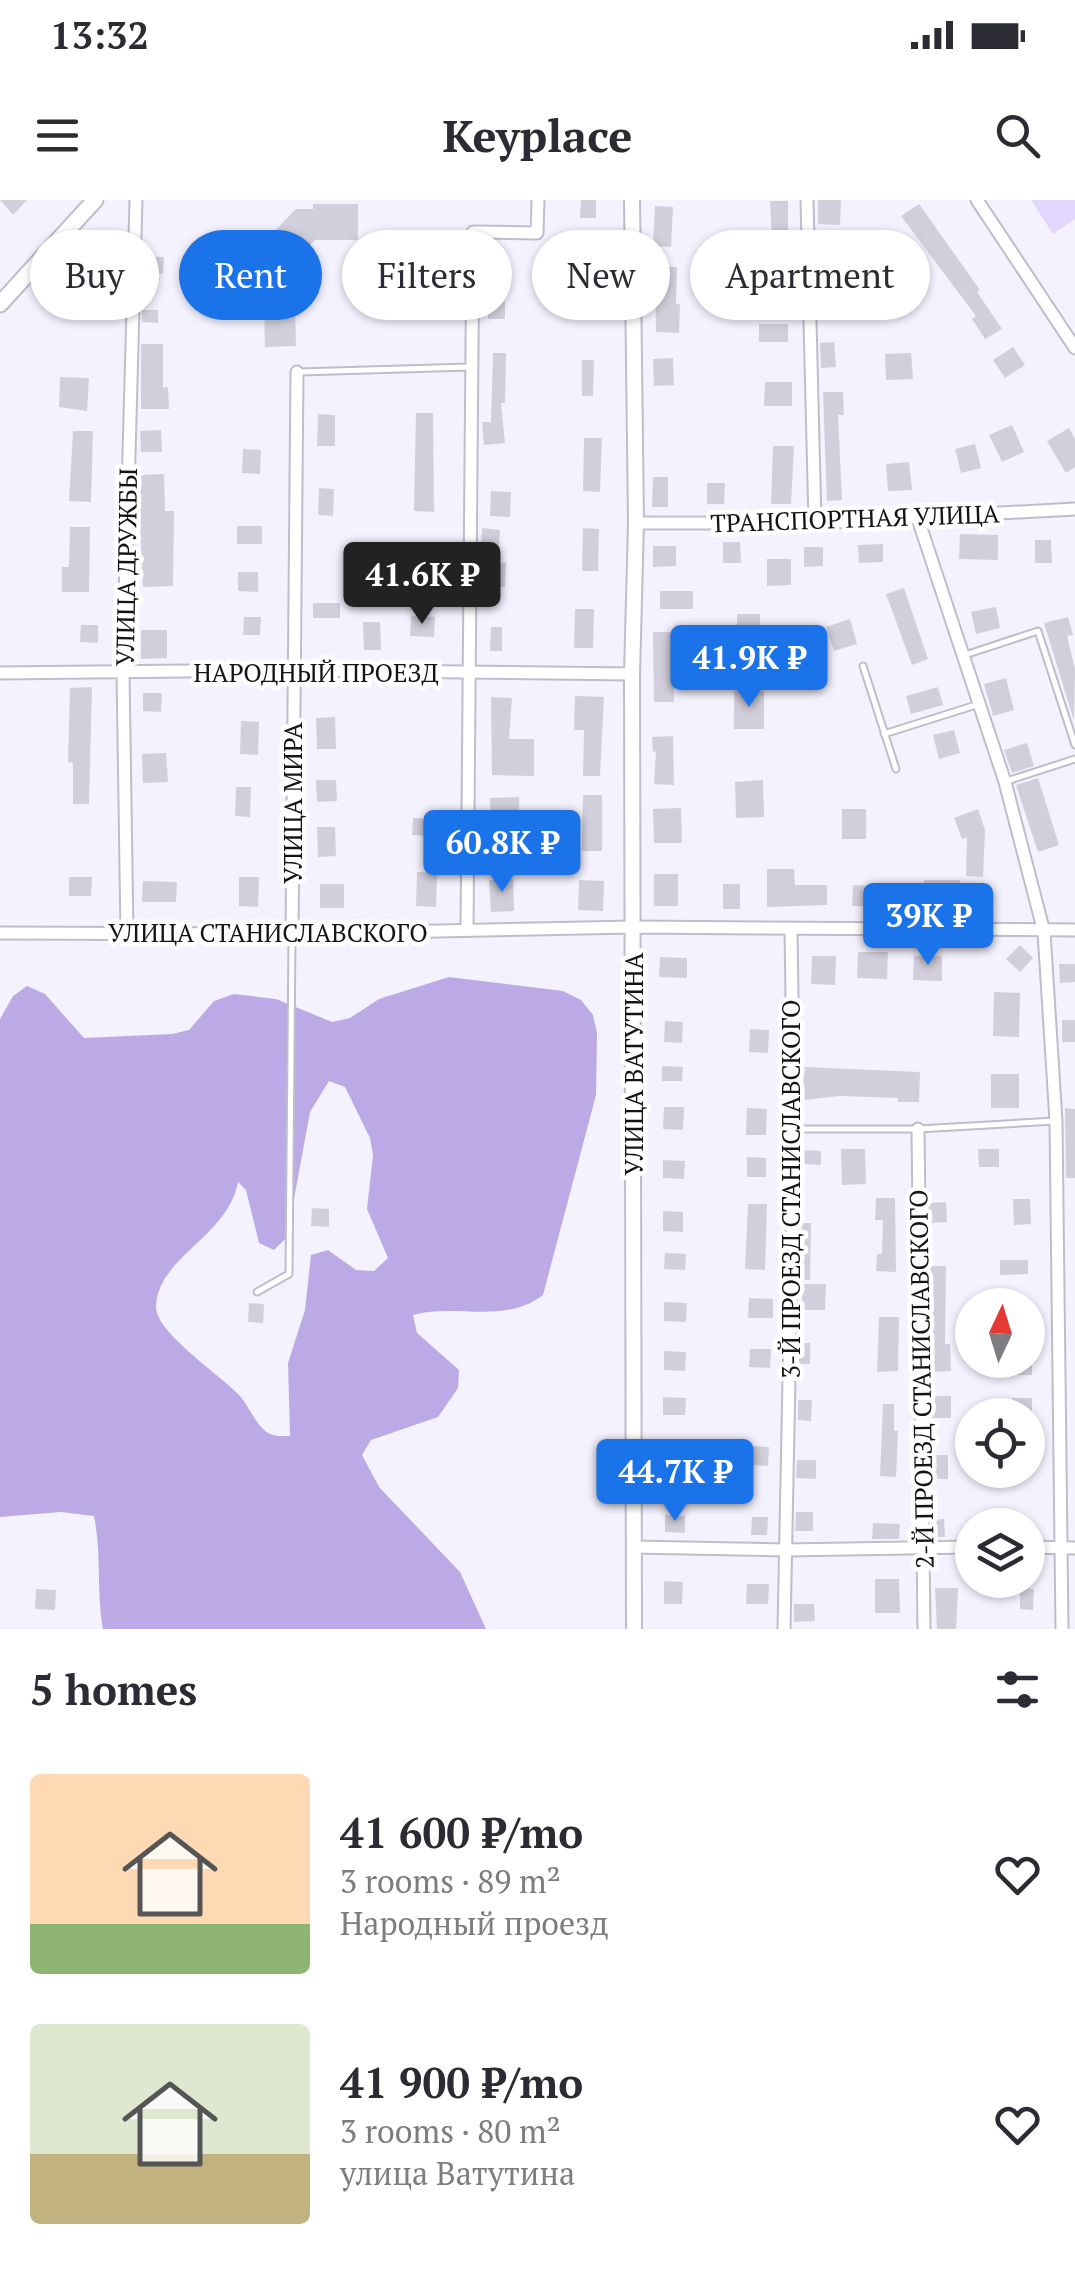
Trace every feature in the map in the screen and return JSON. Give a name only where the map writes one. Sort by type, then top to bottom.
[{"type":"main road","points":[[0,304],[95,200]]},
{"type":"street","name":"УЛИЦА ДРУЖБЫ","points":[[127,933],[124,673],[136,200]]},
{"type":"street","points":[[467,930],[473,232],[537,233],[538,200]]},
{"type":"street","name":"УЛИЦА ВАТУТИНА","points":[[632,200],[636,523],[632,674],[634,1629]]},
{"type":"street","points":[[808,200],[815,523]]},
{"type":"street","points":[[976,200],[1075,348]]},
{"type":"street","name":"УЛИЦА МИРА","points":[[292,934],[298,372]]},
{"type":"street","name":"ТРАНСПОРТНАЯ УЛИЦА","points":[[636,523],[815,523],[1075,510]]},
{"type":"street","points":[[918,519],[1004,782],[1044,932],[1056,1121],[1069,1548],[1062,1629]]},
{"type":"street","name":"НАРОДНЫЙ ПРОЕЗД","points":[[0,673],[292,670],[632,674]]},
{"type":"street","name":"УЛИЦА СТАНИСЛАВСКОГО","points":[[0,933],[292,934],[633,927],[1075,930]]},
{"type":"street","name":"3-Й ПРОЕЗД СТАНИСЛАВСКОГО","points":[[784,1629],[794,1129],[791,929]]},
{"type":"street","name":"2-Й ПРОЕЗД СТАНИСЛАВСКОГО","points":[[918,1129],[924,1629]]},
{"type":"street","points":[[634,1546],[785,1550],[955,1547]]},
{"type":"lane","points":[[298,372],[472,367]]},
{"type":"lane","points":[[963,655],[1038,631],[1075,746]]},
{"type":"lane","points":[[863,666],[896,770]]},
{"type":"lane","points":[[884,734],[979,704]]},
{"type":"lane","points":[[1004,782],[1075,759]]},
{"type":"lane","points":[[257,1292],[289,1274],[292,934]]},
{"type":"lane","points":[[794,1129],[918,1129],[1056,1121]]},
{"type":"shaded area","points":[[1031,200],[1075,200],[1075,219],[1053,234]]},
{"type":"shaded area","points":[[449,977],[563,991],[581,1000],[593,1015],[597,1033],[596,1095],[543,1295],[512,1309],[413,1315],[417,1333],[459,1370],[458,1388],[438,1417],[371,1440],[362,1455],[379,1487],[460,1572],[486,1629],[103,1629],[94,1516],[61,1512],[0,1517],[0,1019],[13,996],[27,986],[45,994],[84,1038],[189,1030],[214,1001],[234,994],[276,999],[332,1022],[350,1018],[379,999]],"holes":[[[329,1081],[345,1087],[370,1138],[373,1155],[367,1209],[388,1258],[374,1271],[356,1270],[328,1250],[311,1255],[305,1310],[288,1363],[290,1436],[276,1436],[263,1429],[240,1396],[167,1329],[156,1307],[159,1290],[180,1260],[221,1218],[238,1182],[246,1190],[259,1243],[274,1250],[287,1237],[310,1112]]]},
{"type":"building","points":[[0,200],[27,200],[13,215]]},
{"type":"building","points":[[581,200],[596,200],[596,218],[580,218]]},
{"type":"building","points":[[818,200],[841,200],[840,225],[818,224]]},
{"type":"building","points":[[770,201],[788,201],[788,230],[771,230]]},
{"type":"building","points":[[313,204],[358,204],[358,230],[342,230],[342,240],[322,240],[322,230],[276,230],[296,209],[313,209]]},
{"type":"building","points":[[919,204],[980,290],[977,292],[1002,329],[985,339],[972,319],[976,316],[930,255],[930,230],[912,230],[901,216]]},
{"type":"building","points":[[655,206],[673,207],[671,247],[670,230],[654,230]]},
{"type":"building","points":[[159,257],[164,257],[163,274],[159,274]]},
{"type":"building","points":[[670,267],[677,267],[679,333],[656,332],[656,320],[670,320]]},
{"type":"building","points":[[264,320],[295,320],[296,346],[265,347]]},
{"type":"building","points":[[759,324],[788,324],[788,342],[759,342]]},
{"type":"building","points":[[834,342],[836,367],[821,368],[820,343]]},
{"type":"building","points":[[141,344],[163,344],[163,388],[168,387],[169,409],[141,409]]},
{"type":"building","points":[[1013,347],[1025,365],[1005,378],[993,360]]},
{"type":"building","points":[[493,353],[506,353],[505,403],[501,403],[505,443],[484,445],[482,422],[491,422]]},
{"type":"building","points":[[911,353],[913,379],[886,380],[885,354]]},
{"type":"building","points":[[673,358],[674,385],[654,386],[653,359]]},
{"type":"building","points":[[582,360],[594,360],[593,396],[582,396]]},
{"type":"building","points":[[60,377],[89,378],[87,411],[59,407]]},
{"type":"building","points":[[765,382],[792,382],[792,406],[764,406]]},
{"type":"building","points":[[823,392],[843,392],[844,415],[838,415],[842,500],[827,501]]},
{"type":"building","points":[[416,413],[433,413],[434,512],[414,511]]},
{"type":"building","points":[[318,414],[335,415],[335,446],[317,446]]},
{"type":"building","points":[[1012,425],[1024,452],[1002,462],[989,435]]},
{"type":"building","points":[[1069,428],[1075,439],[1075,467],[1066,473],[1047,441]]},
{"type":"building","points":[[161,430],[162,452],[141,452],[140,431]]},
{"type":"building","points":[[73,431],[93,431],[91,502],[69,501]]},
{"type":"building","points":[[584,438],[602,438],[600,492],[583,491]]},
{"type":"building","points":[[975,444],[981,468],[961,473],[955,449]]},
{"type":"building","points":[[773,446],[794,446],[791,504],[771,504]]},
{"type":"building","points":[[243,449],[261,450],[260,474],[242,473]]},
{"type":"building","points":[[909,462],[912,490],[888,491],[886,464]]},
{"type":"building","points":[[164,474],[165,511],[174,511],[173,586],[143,587],[138,475]]},
{"type":"building","points":[[653,477],[668,477],[668,507],[652,507]]},
{"type":"building","points":[[707,483],[725,483],[724,504],[707,504]]},
{"type":"building","points":[[319,488],[334,489],[333,516],[318,515]]},
{"type":"building","points":[[491,491],[511,492],[510,517],[490,516]]},
{"type":"building","points":[[237,526],[262,526],[262,544],[237,544]]},
{"type":"building","points":[[70,527],[90,527],[89,592],[62,592],[62,567],[69,567]]},
{"type":"building","points":[[482,528],[500,530],[499,549],[481,547]]},
{"type":"building","points":[[583,528],[599,529],[598,571],[582,571]]},
{"type":"building","points":[[960,534],[998,535],[998,560],[959,559]]},
{"type":"building","points":[[1035,540],[1051,540],[1052,563],[1035,563]]},
{"type":"building","points":[[723,542],[740,542],[741,563],[723,563]]},
{"type":"building","points":[[883,544],[883,562],[859,563],[858,545]]},
{"type":"building","points":[[412,546],[431,546],[430,588],[412,588]]},
{"type":"building","points":[[653,546],[676,546],[676,566],[653,567]]},
{"type":"building","points":[[804,547],[823,547],[823,566],[804,567]]},
{"type":"building","points":[[767,559],[791,559],[791,585],[767,586]]},
{"type":"building","points":[[488,562],[506,563],[505,587],[487,586]]},
{"type":"building","points":[[238,572],[258,572],[258,592],[238,591]]},
{"type":"building","points":[[904,588],[928,659],[912,665],[886,594]]},
{"type":"building","points":[[660,591],[693,591],[693,609],[660,609]]},
{"type":"building","points":[[313,603],[340,603],[340,618],[313,618]]},
{"type":"building","points":[[996,607],[1000,628],[976,634],[971,612]]},
{"type":"building","points":[[575,609],[594,609],[593,648],[574,648]]},
{"type":"building","points":[[737,614],[760,614],[760,643],[737,643]]},
{"type":"building","points":[[411,616],[435,617],[434,637],[410,636]]},
{"type":"building","points":[[244,617],[261,617],[260,635],[243,635]]},
{"type":"building","points":[[1068,617],[1073,635],[1067,636],[1075,669],[1074,721],[1044,623]]},
{"type":"building","points":[[850,619],[857,644],[834,651],[826,627]]},
{"type":"building","points":[[363,622],[380,622],[381,650],[364,650]]},
{"type":"building","points":[[81,625],[98,625],[98,643],[80,642]]},
{"type":"building","points":[[491,627],[502,627],[502,651],[490,651]]},
{"type":"building","points":[[141,630],[167,630],[167,658],[141,659]]},
{"type":"building","points":[[653,632],[674,632],[674,702],[654,702]]},
{"type":"building","points":[[1006,678],[1014,710],[993,716],[984,684]]},
{"type":"building","points":[[92,687],[89,804],[73,804],[73,763],[68,762],[70,688]]},
{"type":"building","points":[[938,687],[943,705],[911,714],[906,696]]},
{"type":"building","points":[[734,691],[764,691],[764,729],[734,729]]},
{"type":"building","points":[[143,693],[162,693],[161,712],[143,711]]},
{"type":"building","points":[[575,696],[604,697],[600,776],[583,776],[584,730],[574,730]]},
{"type":"building","points":[[491,697],[512,698],[509,739],[534,739],[534,776],[492,775]]},
{"type":"building","points":[[335,717],[336,749],[317,749],[316,718]]},
{"type":"building","points":[[241,721],[259,722],[258,755],[240,754]]},
{"type":"building","points":[[954,730],[960,753],[939,759],[933,735]]},
{"type":"building","points":[[673,736],[674,785],[654,784],[656,751],[653,752],[652,737]]},
{"type":"building","points":[[1027,743],[1034,766],[1012,773],[1004,750]]},
{"type":"building","points":[[166,753],[168,782],[143,783],[142,754]]},
{"type":"building","points":[[1038,778],[1059,845],[1038,852],[1016,785]]},
{"type":"building","points":[[316,780],[336,780],[337,801],[317,802]]},
{"type":"building","points":[[763,780],[764,817],[736,818],[735,782]]},
{"type":"building","points":[[236,787],[251,787],[250,817],[235,816]]},
{"type":"building","points":[[583,795],[602,795],[602,851],[582,851]]},
{"type":"building","points":[[519,797],[520,854],[492,855],[490,798]]},
{"type":"building","points":[[681,808],[682,843],[654,843],[653,809]]},
{"type":"building","points":[[842,809],[866,809],[866,839],[842,839]]},
{"type":"building","points":[[978,809],[985,830],[983,877],[966,876],[967,837],[962,839],[954,818]]},
{"type":"building","points":[[413,818],[436,819],[436,836],[412,835]]},
{"type":"building","points":[[317,827],[335,827],[336,856],[318,857]]},
{"type":"building","points":[[767,869],[794,869],[795,885],[827,885],[827,905],[767,907]]},
{"type":"building","points":[[417,872],[437,873],[436,907],[416,906]]},
{"type":"building","points":[[654,874],[678,874],[678,906],[654,906]]},
{"type":"building","points":[[69,877],[92,877],[91,896],[69,896]]},
{"type":"building","points":[[239,877],[259,877],[258,907],[239,906]]},
{"type":"building","points":[[513,879],[514,911],[491,912],[489,880]]},
{"type":"building","points":[[579,880],[604,881],[603,911],[578,910]]},
{"type":"building","points":[[924,880],[960,880],[960,907],[895,905],[894,886],[924,885]]},
{"type":"building","points":[[143,881],[177,882],[176,902],[142,902]]},
{"type":"building","points":[[320,884],[344,884],[344,908],[320,908]]},
{"type":"building","points":[[723,884],[740,884],[740,909],[723,909]]},
{"type":"building","points":[[853,885],[869,886],[868,906],[852,906]]},
{"type":"building","points":[[1020,945],[1033,958],[1020,972],[1006,959]]},
{"type":"building","points":[[858,952],[888,952],[887,979],[857,978]]},
{"type":"building","points":[[812,956],[836,956],[835,985],[811,984]]},
{"type":"building","points":[[914,956],[942,956],[942,981],[913,980]]},
{"type":"building","points":[[660,957],[687,958],[687,978],[659,977]]},
{"type":"building","points":[[1059,964],[1075,964],[1075,982],[1060,983]]},
{"type":"building","points":[[994,992],[1020,993],[1019,1037],[993,1036]]},
{"type":"building","points":[[1062,1020],[1075,1020],[1075,1042],[1062,1042]]},
{"type":"building","points":[[665,1021],[683,1022],[682,1043],[664,1042]]},
{"type":"building","points":[[750,1029],[769,1030],[768,1053],[749,1052]]},
{"type":"building","points":[[662,1066],[683,1067],[682,1081],[662,1081]]},
{"type":"building","points":[[804,1067],[920,1072],[919,1102],[840,1096],[803,1100]]},
{"type":"building","points":[[991,1074],[1019,1074],[1019,1108],[991,1108]]},
{"type":"building","points":[[664,1107],[684,1107],[683,1130],[663,1129]]},
{"type":"building","points":[[747,1108],[767,1109],[766,1135],[746,1135]]},
{"type":"building","points":[[1065,1108],[1075,1109],[1075,1178],[1066,1178]]},
{"type":"building","points":[[841,1149],[865,1149],[866,1184],[842,1185]]},
{"type":"building","points":[[978,1149],[999,1149],[999,1167],[979,1167]]},
{"type":"building","points":[[803,1150],[821,1151],[821,1165],[803,1164]]},
{"type":"building","points":[[747,1157],[766,1158],[766,1177],[747,1177]]},
{"type":"building","points":[[663,1160],[685,1161],[684,1179],[663,1178]]},
{"type":"building","points":[[876,1198],[895,1198],[896,1272],[876,1271],[877,1254],[882,1254],[883,1220],[875,1220]]},
{"type":"building","points":[[1013,1199],[1030,1199],[1031,1224],[1014,1225]]},
{"type":"building","points":[[946,1202],[947,1222],[928,1223],[928,1203]]},
{"type":"building","points":[[748,1204],[767,1204],[765,1270],[745,1269]]},
{"type":"building","points":[[312,1208],[329,1209],[329,1227],[311,1226]]},
{"type":"building","points":[[663,1211],[683,1212],[683,1232],[663,1231]]},
{"type":"building","points":[[802,1223],[811,1223],[810,1280],[800,1280]]},
{"type":"building","points":[[665,1253],[686,1254],[685,1270],[664,1269]]},
{"type":"building","points":[[1000,1260],[1028,1260],[1028,1274],[1000,1275]]},
{"type":"building","points":[[929,1266],[946,1266],[945,1344],[950,1344],[951,1371],[930,1372]]},
{"type":"building","points":[[802,1284],[826,1284],[825,1310],[802,1310]]},
{"type":"building","points":[[749,1298],[773,1299],[773,1318],[748,1318]]},
{"type":"building","points":[[664,1302],[687,1303],[686,1322],[664,1321]]},
{"type":"building","points":[[249,1303],[264,1304],[263,1323],[248,1322]]},
{"type":"building","points":[[879,1317],[899,1317],[898,1371],[877,1372]]},
{"type":"building","points":[[799,1343],[810,1343],[810,1364],[799,1364]]},
{"type":"building","points":[[750,1349],[771,1349],[770,1368],[749,1367]]},
{"type":"building","points":[[664,1351],[686,1352],[685,1371],[664,1370]]},
{"type":"building","points":[[931,1396],[951,1396],[951,1418],[931,1418]]},
{"type":"building","points":[[663,1397],[686,1398],[685,1415],[663,1415]]},
{"type":"building","points":[[798,1400],[812,1400],[811,1421],[798,1420]]},
{"type":"building","points":[[883,1404],[894,1404],[894,1431],[898,1431],[896,1477],[880,1476]]},
{"type":"building","points":[[663,1446],[686,1447],[685,1466],[662,1465]]},
{"type":"building","points":[[750,1446],[769,1447],[768,1466],[749,1465]]},
{"type":"building","points":[[931,1455],[948,1455],[948,1479],[932,1479]]},
{"type":"building","points":[[797,1460],[816,1460],[816,1479],[796,1478]]},
{"type":"building","points":[[796,1512],[813,1512],[813,1531],[795,1531]]},
{"type":"building","points":[[665,1515],[685,1516],[685,1533],[665,1532]]},
{"type":"building","points":[[752,1517],[768,1517],[767,1535],[751,1535]]},
{"type":"building","points":[[944,1519],[945,1537],[932,1537],[932,1520]]},
{"type":"building","points":[[873,1523],[900,1524],[899,1539],[872,1539]]},
{"type":"building","points":[[875,1579],[899,1579],[900,1613],[875,1613]]},
{"type":"building","points":[[664,1581],[683,1582],[682,1604],[664,1604]]},
{"type":"building","points":[[747,1584],[769,1584],[768,1604],[746,1604]]},
{"type":"building","points":[[935,1588],[955,1588],[956,1629],[937,1629]]},
{"type":"building","points":[[36,1589],[56,1590],[55,1610],[35,1609]]},
{"type":"building","points":[[1020,1598],[1034,1598],[1033,1610],[1020,1609]]},
{"type":"building","points":[[794,1604],[814,1604],[815,1621],[794,1622]]}]
